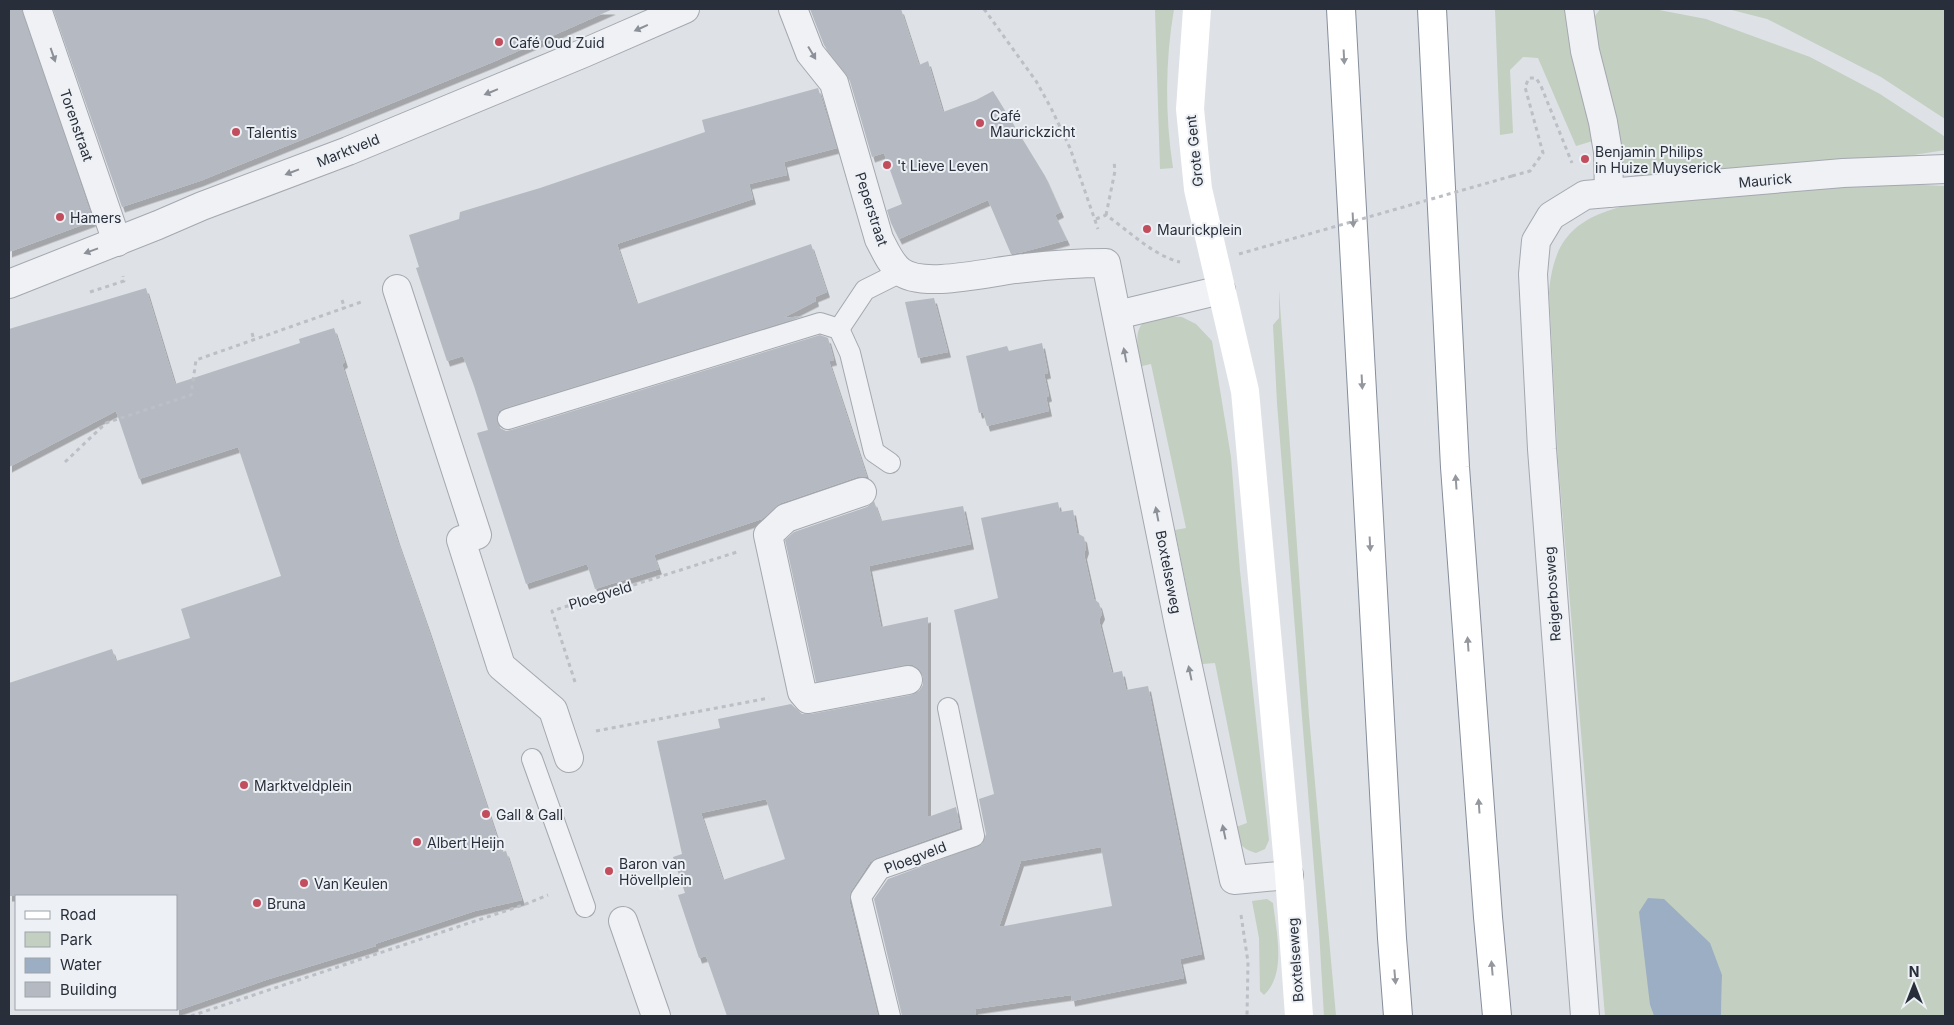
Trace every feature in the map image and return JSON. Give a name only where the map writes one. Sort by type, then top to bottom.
[{"type":"main road","name":"Grote Gent","points":[[1197,9],[1191,118],[1198,189],[1221,290]]},
{"type":"main road","points":[[1341,9],[1392,938],[1398,1016]]},
{"type":"main road","points":[[1432,9],[1455,467],[1497,1016]]},
{"type":"main road","name":"Boxtelseweg","points":[[1221,290],[1245,391],[1289,875],[1298,1016]]},
{"type":"street","name":"Torenstraat","points":[[37,9],[117,242]]},
{"type":"street","name":"Marktveld","points":[[9,284],[117,242],[202,206],[348,151],[685,9]]},
{"type":"street","name":"Peperstraat","points":[[793,9],[810,53],[834,83],[879,239],[890,260],[901,272]]},
{"type":"street","points":[[1579,9],[1585,51],[1603,122],[1608,152],[1597,194]]},
{"type":"street","name":"Maurick","points":[[1597,194],[1843,173],[1945,169]]},
{"type":"street","name":"Reigerbosweg","points":[[1585,1016],[1542,449],[1533,274],[1536,241],[1551,216],[1597,194]]},
{"type":"street","name":"Boxtelseweg","points":[[901,272],[919,278],[940,280],[1023,268],[1106,263],[1177,615],[1234,880]]},
{"type":"street","points":[[397,289],[477,535],[461,540],[501,666],[553,710],[567,752]]},
{"type":"street","points":[[1117,315],[1221,290]]},
{"type":"street","points":[[862,492],[786,518],[768,535],[802,692],[808,699],[908,680]]},
{"type":"street","points":[[1234,880],[1289,875]]},
{"type":"street","points":[[623,921],[656,1016]]},
{"type":"lane","points":[[838,329],[865,290],[901,272]]},
{"type":"lane","points":[[508,419],[820,323],[838,329],[850,352],[874,452],[890,463]]},
{"type":"lane","name":"Ploegveld","points":[[890,1016],[861,897],[880,869],[974,836],[948,708]]},
{"type":"lane","points":[[532,759],[585,906]]},
{"type":"path","points":[[984,9],[1036,81],[1052,108],[1070,148],[1096,218],[1106,215],[1165,258],[1189,263]]},
{"type":"path","points":[[1239,254],[1530,171],[1543,154],[1525,87],[1529,78],[1536,78],[1541,86],[1568,152]]},
{"type":"path","points":[[1106,215],[1115,171],[1114,162]]},
{"type":"path","points":[[65,462],[106,423],[191,395],[196,360],[345,309],[397,289]]},
{"type":"path","points":[[342,300],[345,309]]},
{"type":"path","points":[[252,333],[254,340]]},
{"type":"path","name":"Ploegveld","points":[[577,688],[552,611],[744,550],[768,535]]},
{"type":"path","points":[[567,752],[592,732],[802,692]]},
{"type":"path","points":[[1234,880],[1247,945],[1247,1016]]},
{"type":"path","points":[[191,1016],[523,905],[576,884]]},
{"type":"green space","points":[[1155,9],[1174,9],[1169,48],[1167,88],[1167,109],[1173,168],[1160,169]]},
{"type":"green space","points":[[1495,9],[1566,9],[1596,140],[1576,146],[1538,58],[1523,57],[1510,70],[1513,133],[1500,135]]},
{"type":"green space","points":[[1600,9],[1654,9],[1706,19],[1810,57],[1880,94],[1941,134],[1945,137],[1945,150],[1901,157],[1751,168],[1643,181],[1625,169],[1593,47],[1593,19]]},
{"type":"green space","points":[[1728,9],[1945,9],[1945,119],[1881,77],[1767,19]]},
{"type":"green space","points":[[1883,183],[1945,186],[1945,1016],[1721,1016],[1722,975],[1650,1005],[1654,1016],[1605,1016],[1558,461],[1549,292],[1556,257],[1562,244],[1581,224],[1594,216],[1628,205]]},
{"type":"green space","points":[[1279,290],[1309,716],[1336,1016],[1324,1016],[1319,930],[1277,403],[1273,325],[1279,318]]},
{"type":"green space","points":[[1163,316],[1182,317],[1196,324],[1212,341],[1231,457],[1240,571],[1269,840],[1265,849],[1256,853],[1243,847],[1238,837],[1236,827],[1247,823],[1215,663],[1202,664],[1175,530],[1186,528],[1151,364],[1142,366],[1138,348],[1139,329],[1142,324],[1149,319]]},
{"type":"green space","points":[[1267,899],[1273,903],[1278,938],[1278,964],[1276,976],[1264,995],[1260,991],[1259,938],[1252,901]]},
{"type":"water","points":[[1648,898],[1664,899],[1710,943],[1722,975],[1721,1016],[1654,1016],[1650,1005],[1639,912]]},
{"type":"building","points":[[9,9],[22,9],[93,221],[9,252]]},
{"type":"building","points":[[53,9],[613,9],[493,62],[200,181],[122,207]]},
{"type":"building","points":[[810,9],[901,9],[919,65],[928,61],[943,112],[976,100],[993,91],[1045,176],[1061,212],[1055,215],[1067,240],[1011,254],[988,200],[899,239],[887,210],[902,204],[884,153],[872,157],[849,78],[824,45]]},
{"type":"building","points":[[818,88],[837,148],[784,162],[787,175],[749,184],[753,199],[617,244],[637,304],[811,244],[827,292],[815,297],[816,301],[783,318],[804,316],[505,408],[499,411],[497,422],[500,428],[506,431],[511,430],[820,335],[828,338],[834,360],[829,361],[867,477],[857,477],[781,503],[762,519],[654,555],[659,569],[595,589],[587,564],[526,584],[477,433],[488,430],[474,386],[463,356],[447,361],[416,268],[419,267],[409,235],[459,219],[460,212],[540,188],[705,132],[702,120]]},
{"type":"building","name":"Marktveldplein","points":[[146,288],[175,384],[300,343],[299,339],[334,328],[345,362],[342,364],[397,539],[502,852],[506,851],[522,900],[475,911],[375,944],[376,946],[269,979],[176,1011],[178,1010],[178,895],[9,896],[9,683],[112,649],[116,661],[190,638],[181,609],[281,576],[238,447],[139,479],[116,411],[9,467],[9,329]]},
{"type":"building","points":[[934,298],[948,352],[918,358],[905,302]]},
{"type":"building","points":[[1042,343],[1048,373],[1044,374],[1049,396],[1046,397],[1049,411],[987,426],[983,412],[979,413],[966,356],[1007,346],[1009,351]]},
{"type":"building","points":[[874,501],[881,521],[963,506],[971,544],[869,566],[881,627],[928,617],[928,817],[956,807],[960,828],[876,858],[870,862],[851,891],[849,900],[878,1016],[727,1016],[706,956],[699,958],[678,895],[685,893],[673,857],[682,854],[657,741],[720,728],[718,719],[791,704],[802,714],[811,714],[911,695],[919,691],[923,685],[923,677],[919,669],[913,665],[816,682],[785,540],[794,532],[867,507]],"holes":[[[766,799],[785,859],[723,880],[701,813]]]},
{"type":"building","points":[[1058,502],[1060,512],[1073,510],[1077,533],[1084,537],[1086,548],[1084,554],[1094,599],[1099,603],[1102,614],[1099,620],[1112,673],[1122,671],[1126,690],[1148,686],[1202,954],[1180,959],[1184,978],[1072,1001],[1071,995],[975,1009],[976,1016],[902,1016],[874,899],[888,879],[982,844],[986,834],[979,799],[994,794],[954,610],[998,598],[981,518]],"holes":[[[1101,847],[1112,906],[999,927],[1021,861]]]},
{"type":"place","name":"Café Oud Zuid","points":[[499,42]]},
{"type":"place","name":"Café Maurickzicht","points":[[980,123]]},
{"type":"place","name":"Talentis","points":[[236,132]]},
{"type":"place","name":"Benjamin Philips in Huize Muyserick","points":[[1585,159]]},
{"type":"place","name":"'t Lieve Leven","points":[[887,165]]},
{"type":"place","name":"Hamers","points":[[60,217]]},
{"type":"place","name":"Maurickplein","points":[[1147,229]]},
{"type":"place","name":"Marktveldplein","points":[[244,785]]},
{"type":"place","name":"Gall & Gall","points":[[486,814]]},
{"type":"place","name":"Albert Heijn","points":[[417,842]]},
{"type":"place","name":"Baron van Hövellplein","points":[[609,871]]},
{"type":"place","name":"Van Keulen","points":[[304,883]]},
{"type":"place","name":"Bruna","points":[[257,903]]}]
